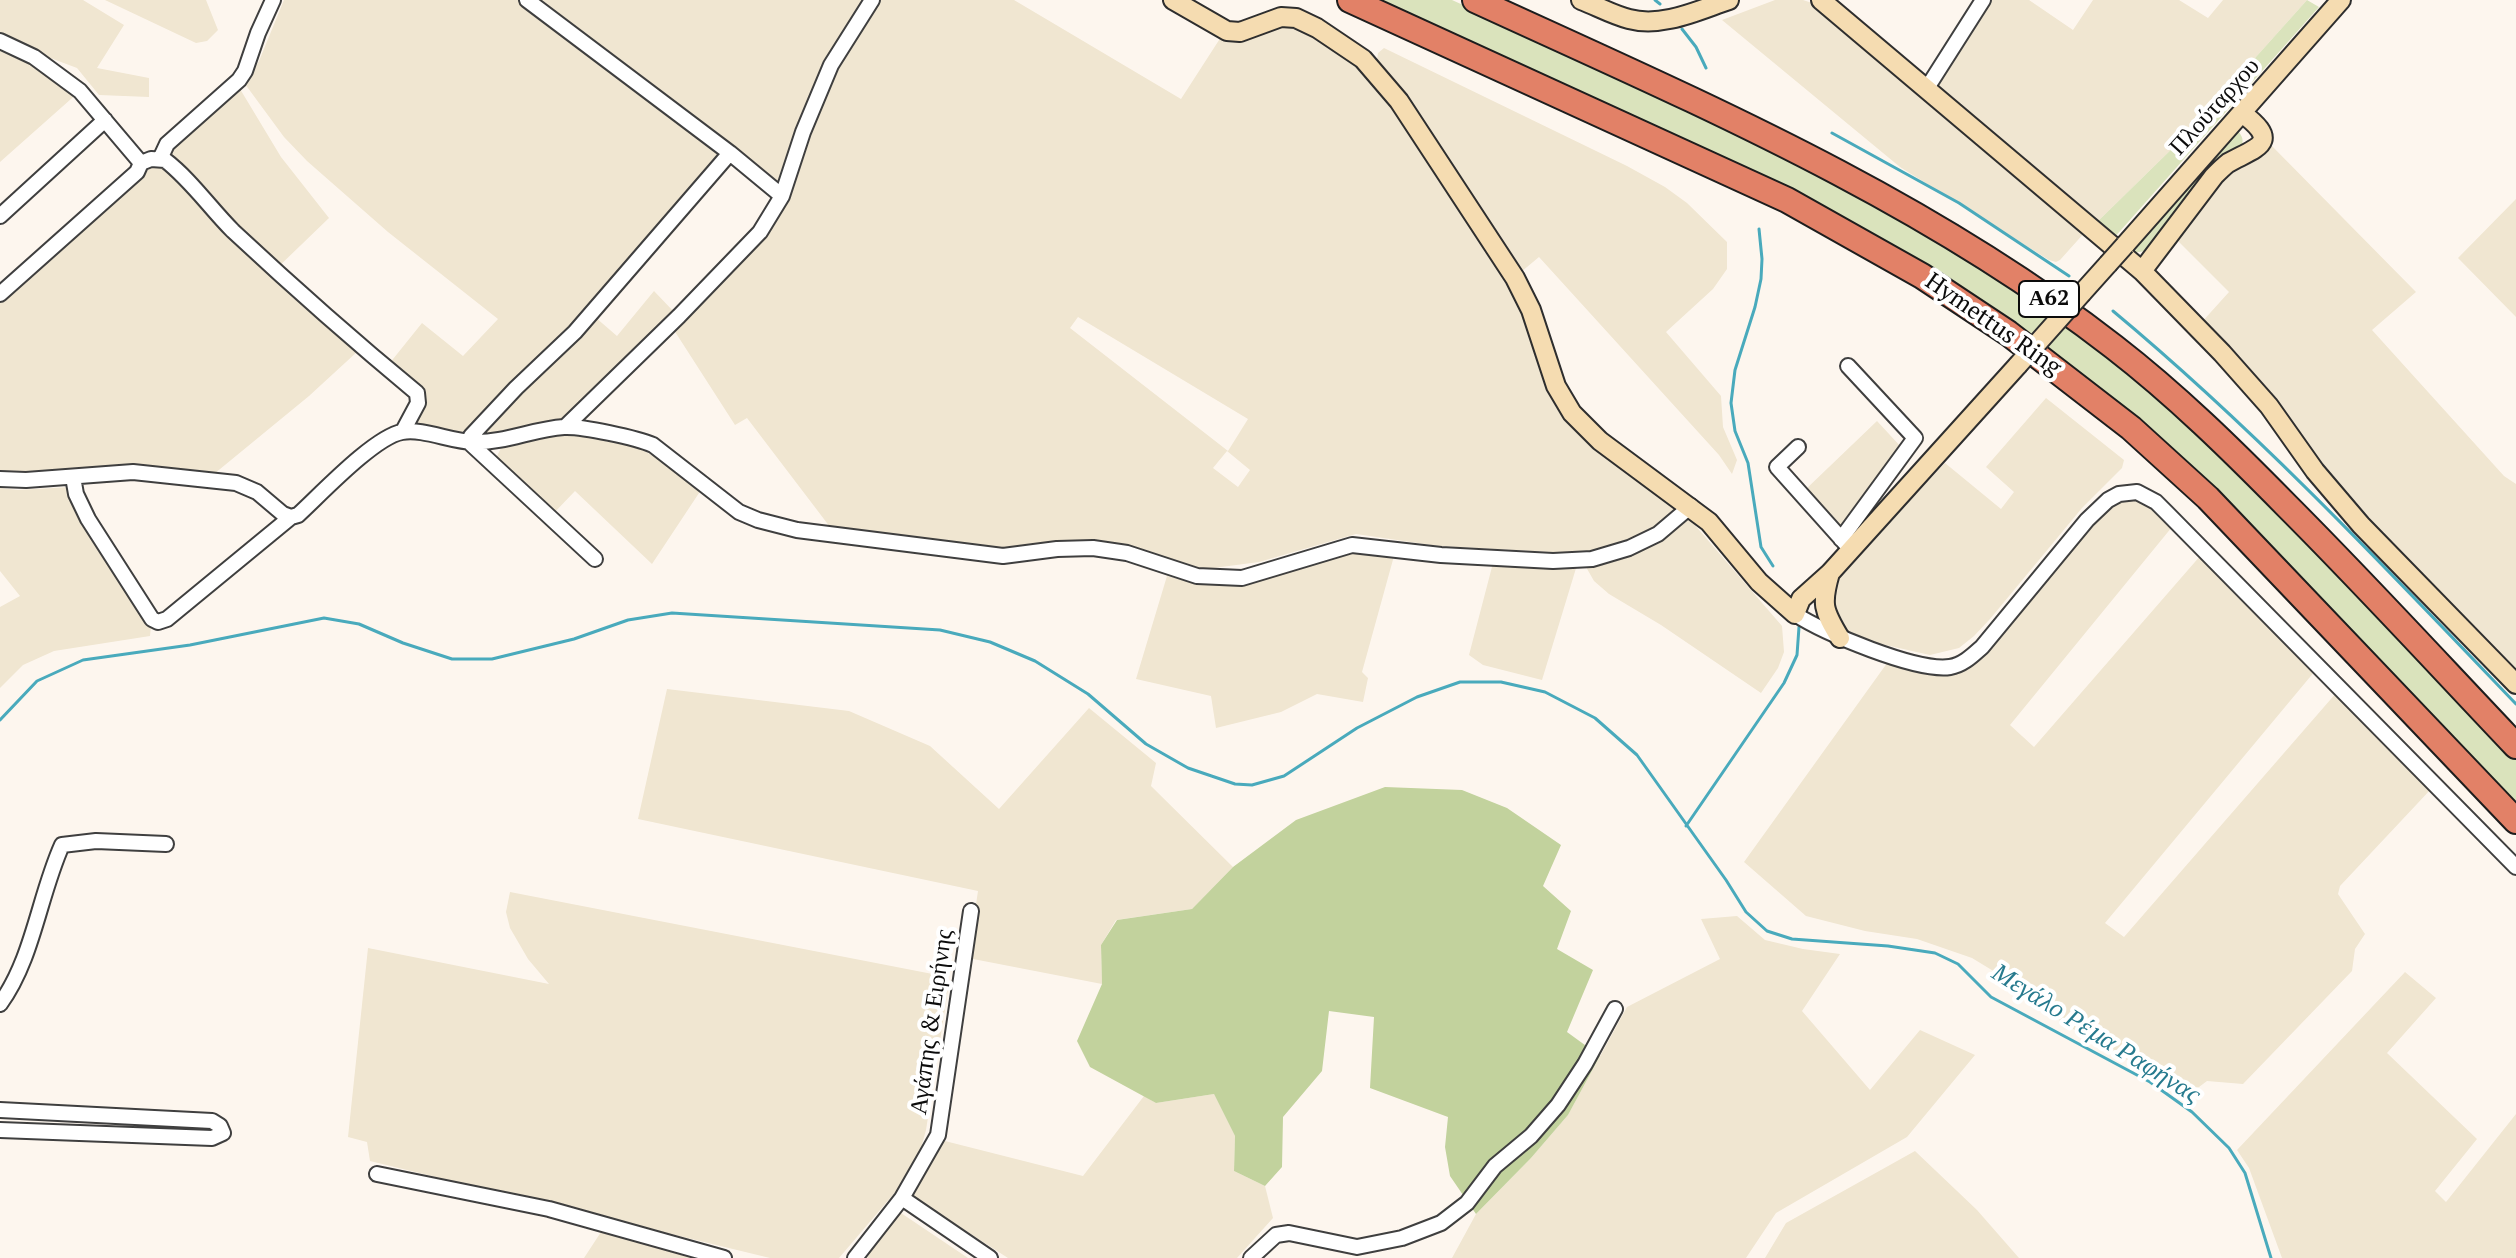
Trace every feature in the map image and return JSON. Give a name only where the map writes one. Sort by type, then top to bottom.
[{"type":"highway","name":"Hymettus Ring","points":[[1350,0],[1787,200],[1911,269],[2008,333],[2131,428],[2208,498],[2516,821]]},
{"type":"highway","name":"Hymettus Ring","points":[[1475,0],[1672,90],[1819,162],[1971,246],[2040,292],[2115,348],[2198,419],[2317,536],[2516,746]]},
{"type":"street","points":[[160,159],[167,144],[239,80],[273,0]]},
{"type":"street","points":[[527,0],[730,153],[782,196]]},
{"type":"street","points":[[565,427],[760,232],[782,196],[803,132],[831,65],[872,0]]},
{"type":"street","points":[[1173,0],[1227,31],[1240,32],[1281,17],[1296,18],[1349,47],[1363,59],[1399,101],[1515,278],[1531,310],[1556,386],[1572,413],[1600,441],[1709,522],[1768,590],[1795,614],[1840,638],[1867,648],[1935,667],[1962,663],[1982,647],[2095,512],[2119,494],[2137,492],[2156,502],[2516,867]]},
{"type":"street","points":[[1581,0],[1631,20],[1651,21],[1683,16],[1729,0]]},
{"type":"street","points":[[1821,0],[2142,271],[2269,406],[2315,471],[2361,525],[2516,684]]},
{"type":"street","points":[[1927,88],[1983,0]]},
{"type":"street","name":"Πλούταρχου","points":[[1818,590],[1846,544],[2018,365],[2341,0]]},
{"type":"street","points":[[0,41],[34,57],[80,91],[141,163]]},
{"type":"street","points":[[2142,271],[2214,176],[2226,164],[2250,154],[2261,143],[2263,137],[2257,124],[2242,113]]},
{"type":"street","points":[[0,216],[105,120]]},
{"type":"street","points":[[470,443],[471,436],[575,332],[628,273],[730,153]]},
{"type":"street","points":[[141,163],[160,159],[172,165],[212,210],[272,268],[417,393],[418,403],[403,431]]},
{"type":"street","points":[[0,294],[137,172],[141,163]]},
{"type":"street","points":[[1798,447],[1777,467],[1846,544],[1915,438],[1848,366]]},
{"type":"street","points":[[73,477],[76,494],[88,519],[152,619],[158,622],[167,619],[291,517],[298,515],[365,454],[386,438],[403,431],[470,443],[498,442],[565,427],[640,439],[653,445],[739,512],[797,530],[1003,556],[1093,548],[1127,553],[1197,576],[1242,578],[1352,545],[1441,555],[1553,561],[1592,559],[1629,548],[1658,534],[1691,506]]},
{"type":"street","points":[[470,443],[595,559]]},
{"type":"street","points":[[0,479],[133,472],[236,483],[257,492],[291,517]]},
{"type":"street","points":[[1768,590],[1785,594],[1818,590]]},
{"type":"street","points":[[1795,614],[1801,599],[1818,590]]},
{"type":"street","points":[[1818,590],[1829,620],[1840,638]]},
{"type":"street","points":[[0,1004],[9,992],[27,947],[50,872],[62,845],[96,841],[166,844]]},
{"type":"street","name":"Αγάπης & Ειρήνης","points":[[855,1258],[902,1198],[938,1135],[971,911]]},
{"type":"street","points":[[1251,1258],[1276,1235],[1289,1233],[1357,1247],[1402,1238],[1441,1223],[1467,1203],[1495,1166],[1531,1136],[1558,1105],[1615,1009]]},
{"type":"street","points":[[0,1110],[212,1121],[220,1126],[223,1133],[212,1138],[0,1130]]},
{"type":"street","points":[[377,1174],[549,1209],[724,1258]]},
{"type":"street","points":[[902,1198],[990,1258]]},
{"type":"shaded area","points":[[0,0],[83,0],[124,25],[97,68],[149,78],[149,97],[99,95],[77,68],[0,39]]},
{"type":"shaded area","points":[[105,0],[206,0],[218,30],[207,41],[196,43]]},
{"type":"shaded area","points":[[284,0],[522,0],[724,152],[620,277],[469,433],[460,435],[419,426],[417,421],[427,403],[426,396],[389,364],[422,323],[463,356],[498,319],[388,232],[307,161],[284,137],[245,84],[259,61]]},
{"type":"shaded area","points":[[536,0],[864,0],[821,72],[783,175],[776,183]]},
{"type":"shaded area","points":[[877,0],[1014,0],[1181,99],[1221,37],[1284,24],[1301,27],[1358,64],[1402,118],[1505,276],[1520,304],[1543,378],[1562,412],[1679,506],[1665,520],[1640,536],[1610,550],[1589,554],[1438,546],[1356,534],[1259,562],[1206,569],[1097,540],[1000,552],[830,527],[747,418],[735,425],[672,327],[776,219],[792,193],[800,153],[829,76]],"holes":[[[1078,317],[1248,419],[1228,451],[1070,328]],[[1227,451],[1250,470],[1238,487],[1213,468]]]},
{"type":"shaded area","points":[[1775,0],[1803,0],[1815,4],[2086,231],[2060,260],[2049,260],[1900,167],[1722,20]]},
{"type":"shaded area","points":[[1987,0],[2029,0],[2073,30],[2093,0],[2179,0],[2208,18],[2223,0],[2307,0],[2186,135],[2094,225],[1931,86]]},
{"type":"shaded area","points":[[0,43],[80,91],[0,162]]},
{"type":"shaded area","points":[[1384,48],[1665,187],[1687,203],[1727,242],[1727,269],[1713,289],[1666,332],[1721,396],[1723,427],[1737,460],[1732,474],[1719,455],[1539,257],[1521,272],[1414,110],[1377,60],[1378,53]]},
{"type":"shaded area","points":[[240,89],[281,157],[329,218],[273,272],[323,323],[358,351],[214,474],[0,475],[0,300]]},
{"type":"shaded area","points":[[2269,143],[2416,292],[2372,330],[2504,476],[2516,484],[2516,680],[2389,549],[2201,323],[2229,292],[2173,236],[2224,174],[2251,162]]},
{"type":"shaded area","points":[[2516,199],[2516,317],[2458,258]]},
{"type":"shaded area","points":[[654,291],[676,314],[578,410],[559,422],[497,437],[474,437],[595,317],[617,336]]},
{"type":"shaded area","points":[[2046,398],[2124,460],[2122,468],[2082,508],[1990,619],[1959,648],[1930,655],[1872,642],[1845,630],[1833,616],[1833,582],[1945,463],[2001,509],[2014,492],[1986,467]]},
{"type":"shaded area","points":[[1877,421],[1902,448],[1844,526],[1836,525],[1805,490]]},
{"type":"shaded area","points":[[562,433],[637,447],[675,468],[701,490],[652,564],[575,491],[552,515],[496,458],[501,448],[516,440]]},
{"type":"shaded area","points":[[70,487],[151,626],[150,636],[54,651],[23,665],[0,688],[0,607],[20,596],[0,571],[0,488]]},
{"type":"shaded area","points":[[2133,495],[2154,507],[2172,527],[2010,725],[2034,747],[2201,555],[2315,671],[2105,923],[2124,937],[2337,692],[2432,788],[2340,886],[2338,894],[2365,934],[2355,949],[2352,971],[2243,1084],[2207,1081],[2187,1096],[2159,1076],[2100,1046],[2010,989],[1995,972],[1972,958],[1917,939],[1865,931],[1806,916],[1744,862],[1890,659],[1960,668],[2111,502]]},
{"type":"shaded area","points":[[1687,516],[1782,626],[1784,652],[1778,668],[1761,693],[1661,625],[1609,594],[1594,581],[1586,567],[1603,563]]},
{"type":"shaded area","points":[[1357,551],[1394,556],[1362,672],[1368,678],[1363,702],[1317,694],[1281,712],[1216,728],[1211,696],[1136,679],[1167,576],[1193,583],[1241,582]]},
{"type":"shaded area","points":[[1493,563],[1577,565],[1542,680],[1483,665],[1469,655]]},
{"type":"shaded area","points":[[667,689],[849,711],[930,746],[999,809],[1089,708],[1156,763],[1151,786],[1233,867],[1192,909],[1116,920],[1101,945],[1102,984],[968,958],[978,891],[638,819]]},
{"type":"shaded area","points":[[510,892],[948,977],[921,1148],[897,1190],[839,1258],[770,1258],[370,1161],[367,1142],[348,1137],[368,948],[549,984],[528,959],[510,928],[506,912]]},
{"type":"shaded area","points":[[1737,916],[1765,940],[1840,954],[1802,1011],[1870,1090],[1920,1030],[1975,1055],[1907,1137],[1776,1213],[1746,1258],[1452,1258],[1476,1214],[1568,1115],[1627,1007],[1720,959],[1701,919]]},
{"type":"shaded area","points":[[2405,972],[2436,998],[2387,1053],[2477,1139],[2435,1191],[2446,1202],[2516,1114],[2516,1258],[2282,1258],[2249,1168],[2237,1150]]},
{"type":"shaded area","points":[[1214,1094],[1235,1136],[1234,1171],[1265,1186],[1273,1218],[1237,1258],[1008,1258],[910,1195],[941,1140],[1083,1176],[1144,1096],[1156,1103]]},
{"type":"shaded area","points":[[1915,1151],[1977,1210],[2019,1258],[1765,1258],[1786,1223]]},
{"type":"shaded area","points":[[898,1211],[968,1258],[860,1258]]},
{"type":"shaded area","points":[[601,1232],[708,1258],[584,1258]]},
{"type":"green space","points":[[1376,0],[1452,0],[1776,147],[1969,255],[2148,387],[2311,541],[2516,759],[2516,804],[2183,459],[2129,411],[2013,323],[1764,177]]},
{"type":"green space","points":[[2307,0],[2319,7],[2113,239],[2094,225],[2186,135]]},
{"type":"green space","points":[[2238,131],[2243,140],[2239,150],[2146,251],[2132,253]]},
{"type":"green space","points":[[1385,787],[1462,790],[1507,808],[1561,845],[1543,886],[1571,911],[1557,949],[1593,970],[1567,1032],[1600,1056],[1568,1115],[1476,1214],[1450,1176],[1445,1147],[1448,1117],[1370,1088],[1374,1017],[1329,1011],[1322,1071],[1283,1117],[1282,1167],[1265,1186],[1234,1171],[1235,1136],[1214,1094],[1156,1103],[1090,1067],[1077,1041],[1102,984],[1101,945],[1117,920],[1192,909],[1233,867],[1296,820]]},
{"type":"waterway","points":[[1655,0],[1660,4]]},
{"type":"waterway","points":[[1682,29],[1696,47],[1706,68]]},
{"type":"waterway","points":[[1832,133],[1959,203],[2069,276]]},
{"type":"waterway","points":[[1759,229],[1761,279],[1735,370],[1731,403],[1735,431],[1748,463],[1761,547],[1773,566]]},
{"type":"waterway","points":[[2113,311],[2270,452],[2516,704]]},
{"type":"waterway","name":"Μεγάλο Ρέμα Ραφήνας","points":[[0,720],[37,681],[83,660],[190,645],[324,618],[359,624],[452,659],[492,659],[574,639],[628,620],[672,613],[940,630],[990,642],[1035,661],[1088,694],[1146,744],[1188,768],[1235,784],[1252,785],[1284,776],[1357,728],[1417,697],[1460,682],[1501,682],[1545,692],[1595,718],[1637,755],[1746,912],[1767,931],[1792,939],[1935,953],[1958,964],[1991,997],[2150,1082],[2192,1112],[2229,1148],[2245,1173],[2271,1258]]},
{"type":"waterway","points":[[1686,826],[1784,683],[1797,655],[1799,627]]}]
